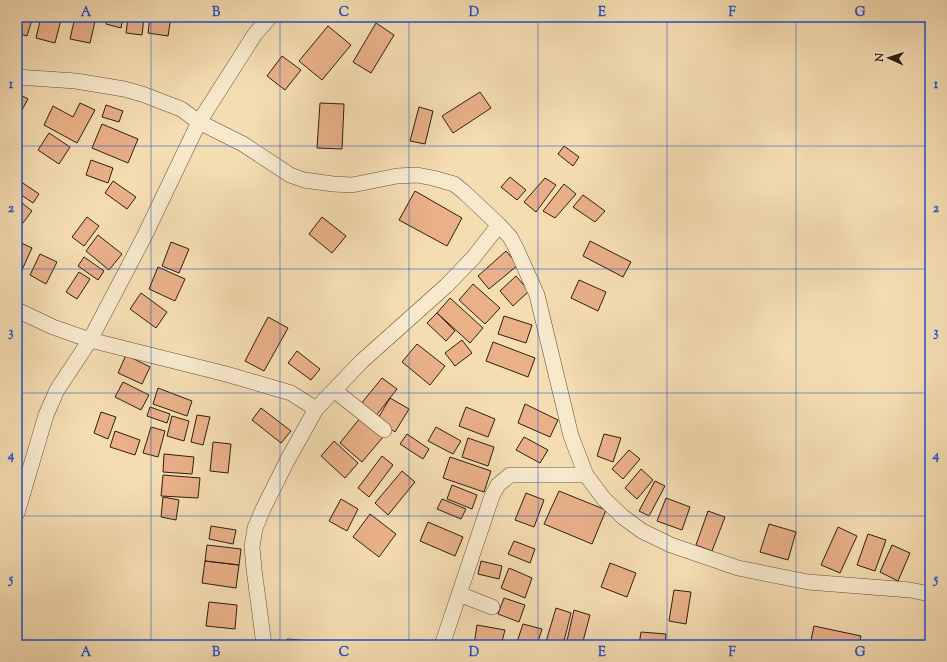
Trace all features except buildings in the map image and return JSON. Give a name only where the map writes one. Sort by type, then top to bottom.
[{"type":"street","points":[[17,513],[46,415],[57,390],[90,340],[148,230],[200,122],[254,34],[270,17]]},
{"type":"street","points":[[17,77],[76,81],[124,89],[142,94],[181,109],[200,122],[243,144],[290,175],[304,180],[352,185],[397,176],[417,175],[454,184],[500,225],[510,237],[516,248],[536,295],[571,436],[586,475],[604,499],[623,517],[642,531],[671,545],[738,568],[801,581],[910,590],[930,594]]},
{"type":"street","points":[[264,645],[252,547],[256,528],[274,486],[316,409],[362,360],[446,286],[474,258],[500,225]]},
{"type":"street","points":[[17,310],[53,327],[90,340],[140,353],[160,356],[291,393],[316,409]]},
{"type":"street","points":[[334,390],[384,430]]},
{"type":"street","points":[[442,645],[480,536],[492,496],[498,485],[510,475],[586,475]]},
{"type":"street","points":[[459,594],[492,607]]}]
